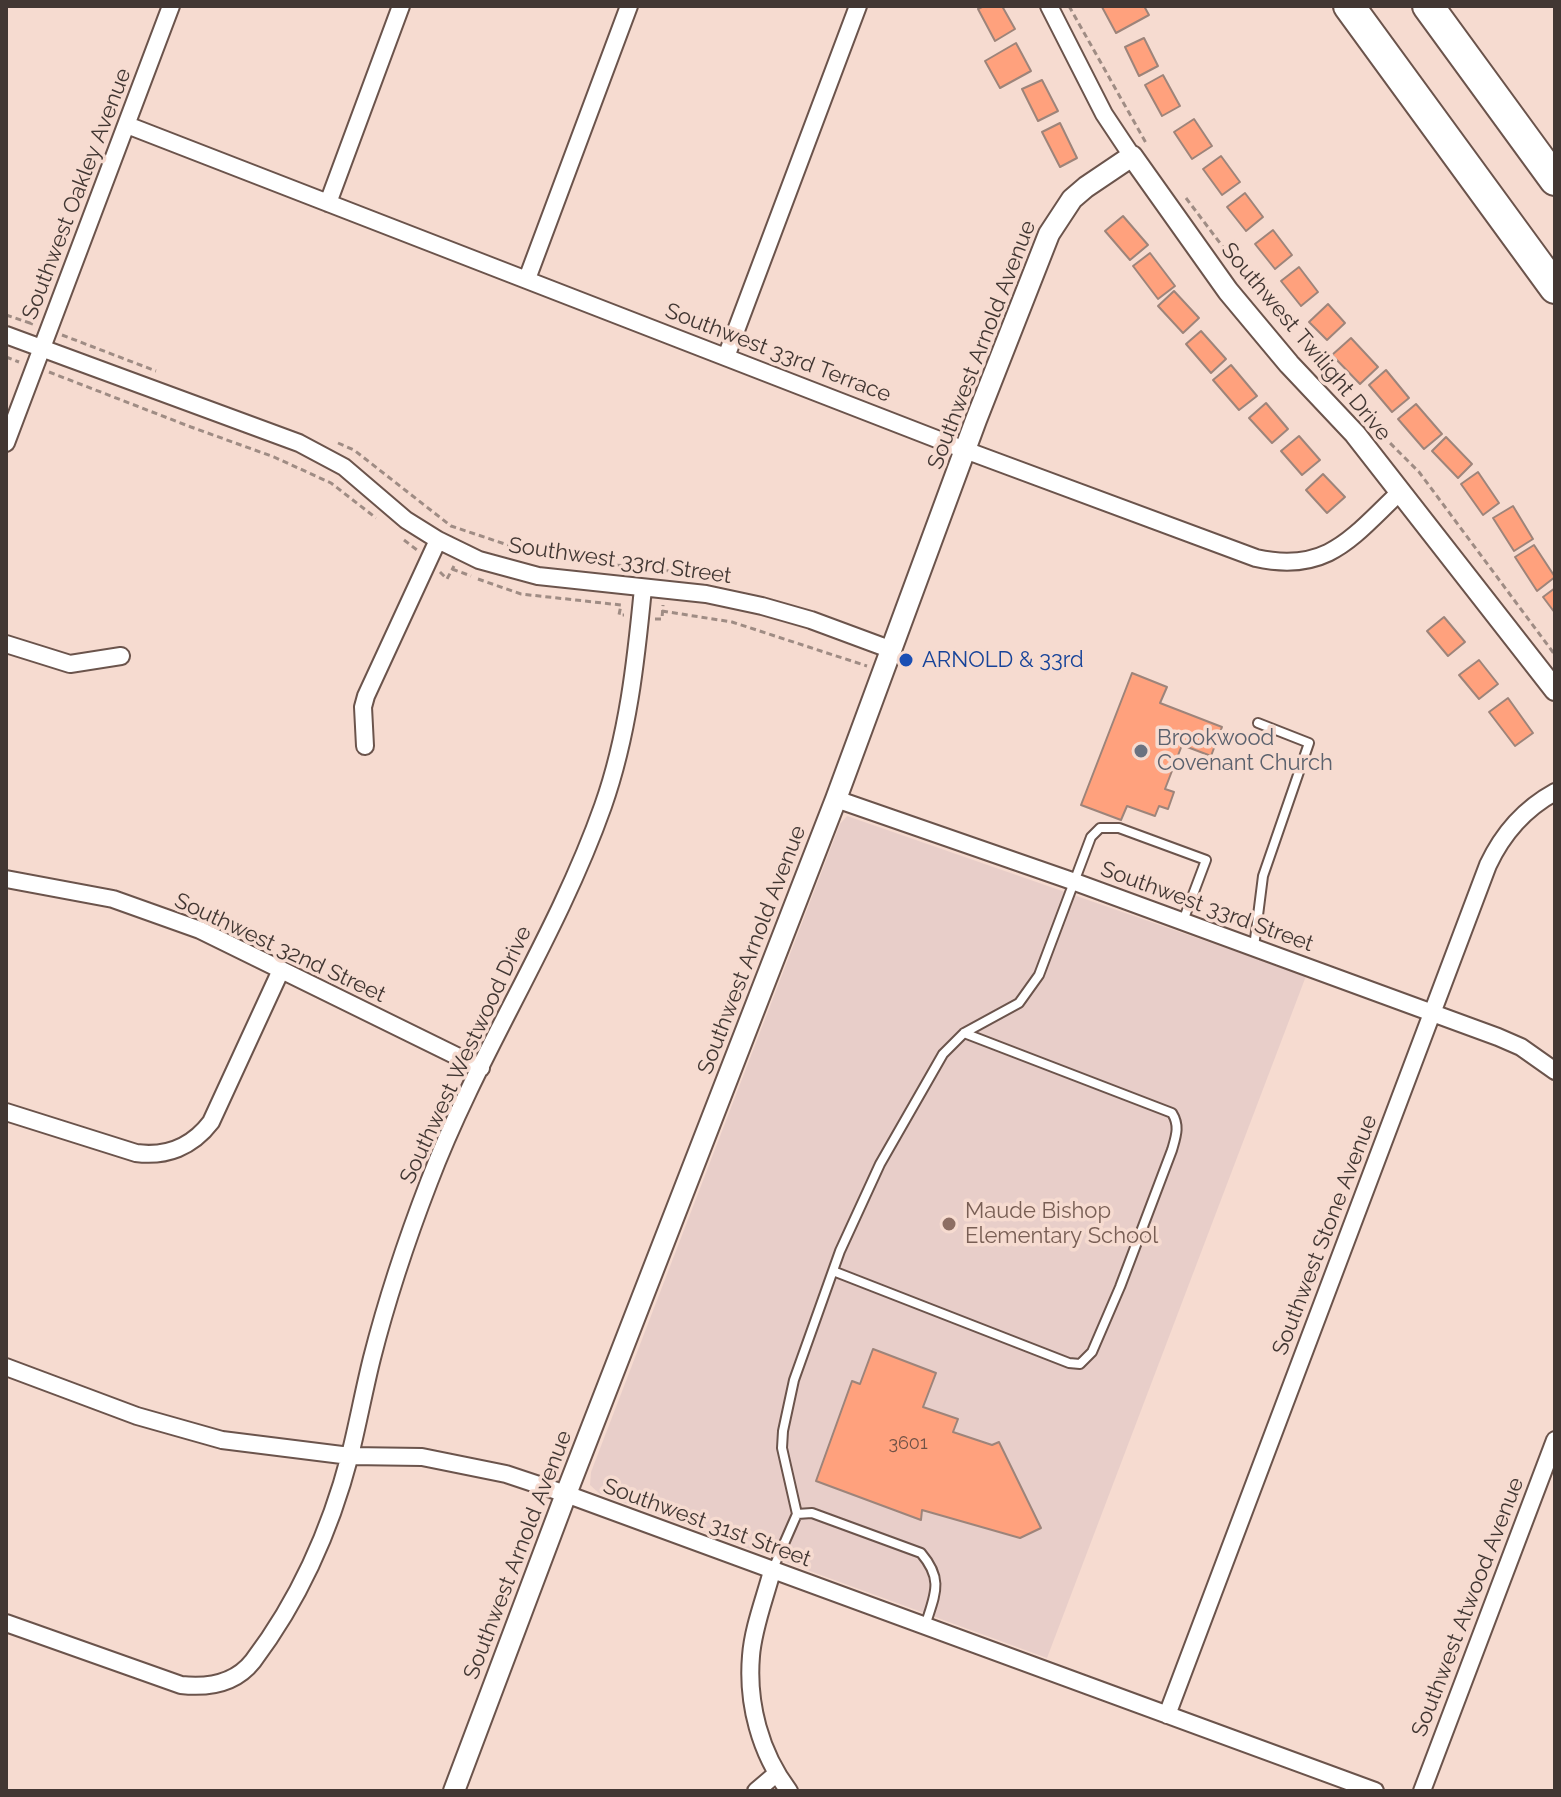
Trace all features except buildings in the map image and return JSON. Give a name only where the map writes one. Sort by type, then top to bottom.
[{"type":"highway","points":[[1349,6],[1555,288]]},
{"type":"highway","points":[[1428,6],[1555,180]]},
{"type":"street","name":"Southwest Oakley Avenue","points":[[6,443],[171,6]]},
{"type":"street","points":[[328,203],[401,6]]},
{"type":"street","points":[[527,279],[629,6]]},
{"type":"street","points":[[726,357],[858,6]]},
{"type":"street","name":"Southwest Twilight Drive","points":[[1049,6],[1104,114],[1139,150],[1228,291],[1289,364],[1355,434],[1555,690]]},
{"type":"street","name":"Southwest 33rd Terrace","points":[[127,125],[965,450],[1256,558],[1293,564],[1327,555],[1345,544],[1400,492]]},
{"type":"street","name":"Southwest Arnold Avenue","points":[[454,1791],[836,799],[965,450],[1049,234],[1059,217],[1086,187],[1139,150]]},
{"type":"street","name":"Southwest 33rd Street","points":[[6,335],[299,443],[344,467],[406,520],[479,560],[538,576],[706,594],[762,606],[811,620],[892,650]]},
{"type":"street","points":[[365,746],[363,707],[366,696],[438,540]]},
{"type":"street","name":"Southwest Westwood Drive","points":[[6,1623],[181,1685],[206,1686],[224,1682],[250,1664],[281,1618],[319,1546],[350,1456],[372,1358],[397,1273],[430,1180],[578,868],[604,803],[625,724],[643,588]]},
{"type":"street","points":[[6,644],[70,664],[121,656]]},
{"type":"street","name":"Southwest Stone Avenue","points":[[1167,1715],[1495,851],[1522,815],[1555,792]]},
{"type":"street","name":"Southwest 33rd Street","points":[[836,799],[1075,882],[1433,1013],[1521,1047],[1555,1071]]},
{"type":"street","name":"Southwest 32nd Street","points":[[6,879],[113,899],[200,930],[481,1068]]},
{"type":"street","points":[[6,1112],[136,1153],[169,1152],[183,1147],[196,1139],[211,1122],[281,970]]},
{"type":"street","name":"Southwest 31st Street","points":[[6,1367],[184,1431],[267,1448],[350,1456],[422,1457],[506,1474],[1375,1791]]},
{"type":"street","name":"Southwest Atwood Avenue","points":[[1422,1791],[1555,1440]]},
{"type":"street","points":[[772,1571],[751,1654],[751,1688],[761,1738],[776,1774],[789,1791]]},
{"type":"street","points":[[756,1791],[776,1774]]},
{"type":"lane","points":[[1254,947],[1263,876],[1309,743],[1258,723]]},
{"type":"lane","points":[[772,1571],[797,1514],[782,1448],[794,1380],[833,1271],[880,1164],[943,1054],[964,1033],[1019,1003],[1039,975],[1091,837],[1100,828],[1119,828],[1206,860],[1183,922]]},
{"type":"lane","points":[[833,1271],[1069,1363],[1080,1364],[1092,1352],[1172,1150],[1178,1127],[1175,1117],[1172,1113],[964,1033]]},
{"type":"lane","points":[[797,1514],[812,1513],[921,1553],[932,1566],[938,1584],[925,1627]]},
{"type":"path","points":[[1069,6],[1139,150]]},
{"type":"path","points":[[1184,195],[1279,322]]},
{"type":"path","points":[[6,315],[166,375]]},
{"type":"path","points":[[6,357],[274,457],[331,483],[380,521]]},
{"type":"path","points":[[1374,427],[1419,472],[1555,655]]},
{"type":"path","points":[[326,439],[354,450],[451,526],[558,562]]},
{"type":"path","points":[[404,540],[447,579],[455,563]]},
{"type":"path","points":[[588,564],[647,567],[692,575]]},
{"type":"path","points":[[662,611],[732,622],[867,667]]},
{"type":"shaded area","name":"Maude Bishop Elementary School","points":[[847,816],[1306,976],[1047,1658],[600,1494],[590,1485],[591,1472],[840,824]]},
{"type":"place","name":"ARNOLD & 33rd","points":[[906,660]]},
{"type":"place","name":"Brookwood Covenant Church","points":[[1141,751]]},
{"type":"place","name":"Maude Bishop Elementary School","points":[[949,1224]]}]
